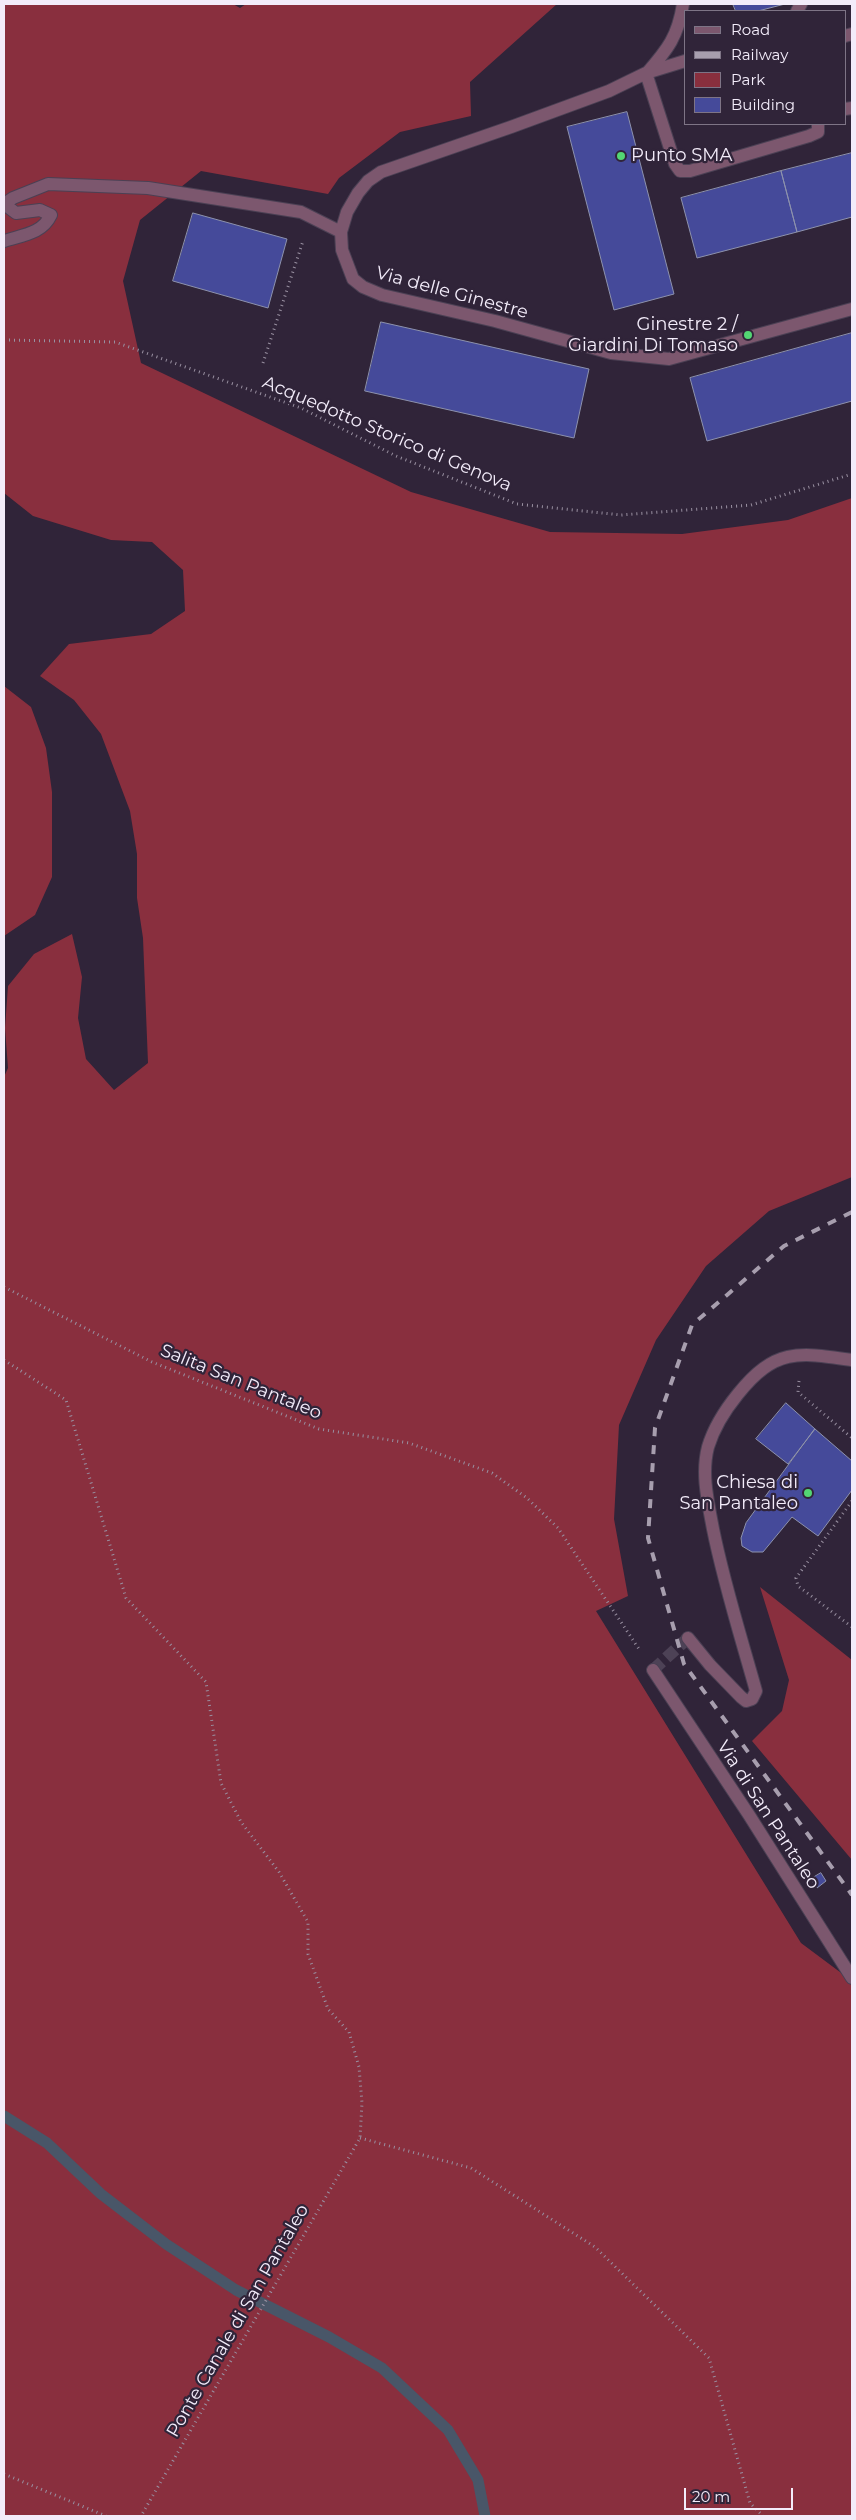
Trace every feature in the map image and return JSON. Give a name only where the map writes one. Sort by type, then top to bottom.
[{"type":"street","name":"Via delle Ginestre","points":[[646,73],[673,42],[679,26],[683,4]]},
{"type":"street","name":"Via delle Ginestre","points":[[684,62],[646,73],[609,91],[382,172],[368,181],[348,212],[341,232],[342,250],[346,266],[353,279],[362,287],[382,295],[611,353],[669,359],[852,309]]},
{"type":"street","points":[[646,73],[675,164],[680,171],[690,171],[809,136],[818,132],[818,125]]},
{"type":"street","points":[[4,241],[38,230],[47,223],[51,215],[40,210],[16,213],[4,204],[13,198],[48,184],[148,188],[301,212],[341,232]]},
{"type":"street","points":[[688,1638],[710,1665],[741,1697],[746,1700],[752,1699],[756,1691],[721,1566],[707,1496],[705,1478],[708,1448],[718,1421],[729,1405],[755,1375],[773,1361],[809,1354],[852,1360]]},
{"type":"street","name":"Via di San Pantaleo","points":[[653,1670],[749,1815],[852,1978]]},
{"type":"path","points":[[263,363],[311,217]]},
{"type":"path","name":"Acquedotto Storico di Genova","points":[[4,340],[115,342],[301,408],[396,456],[517,504],[622,515],[751,505],[852,474]]},
{"type":"path","name":"Salita San Pantaleo","points":[[4,1287],[152,1362],[319,1430],[409,1442],[492,1472],[528,1498],[558,1528],[653,1670]]},
{"type":"path","points":[[4,1360],[66,1400],[126,1598],[206,1682],[221,1783],[241,1822],[279,1872],[308,1922],[308,1954],[328,2009],[348,2032],[359,2067],[362,2103],[360,2139],[471,2168],[595,2247],[709,2358],[750,2502],[763,2516]]},
{"type":"path","points":[[793,1377],[799,1381],[798,1392],[852,1438]]},
{"type":"path","points":[[852,1501],[796,1578],[798,1586],[852,1627]]},
{"type":"path","name":"Ponte Canale di San Pantaleo","points":[[141,2516],[360,2139]]},
{"type":"path","points":[[4,2474],[106,2516]]},
{"type":"green space","points":[[4,4],[233,4],[240,8],[246,4],[557,4],[470,82],[471,116],[400,132],[339,178],[328,194],[201,171],[140,220],[123,281],[141,363],[411,492],[550,532],[682,534],[788,520],[852,498],[852,1177],[769,1211],[706,1266],[656,1340],[619,1425],[614,1519],[628,1596],[596,1611],[801,1943],[852,1981],[852,2516],[4,2516],[4,1077],[8,1068],[5,1028],[8,986],[34,954],[72,934],[82,977],[78,1018],[86,1059],[114,1090],[148,1063],[143,938],[137,898],[137,854],[130,811],[101,734],[74,700],[40,676],[69,644],[151,634],[185,611],[183,570],[152,542],[111,540],[33,516],[4,493]]},
{"type":"green space","points":[[4,686],[31,707],[46,748],[52,792],[52,877],[35,915],[4,936]]},
{"type":"green space","points":[[760,1587],[852,1660],[852,1860],[752,1741],[782,1711],[789,1680]]},
{"type":"building","points":[[733,4],[785,4],[762,10],[736,10]]},
{"type":"building","points":[[627,112],[674,294],[614,310],[567,127]]},
{"type":"building","points":[[852,153],[852,217],[797,232],[781,171]]},
{"type":"building","points":[[781,171],[797,232],[697,258],[681,198]]},
{"type":"building","points":[[193,213],[287,239],[268,308],[173,281]]},
{"type":"building","points":[[381,322],[589,369],[574,438],[365,391]]},
{"type":"building","points":[[852,333],[852,401],[707,441],[690,378]]},
{"type":"building","points":[[786,1403],[815,1429],[788,1464],[756,1439]]},
{"type":"building","name":"Chiesa di San Pantaleo","points":[[815,1429],[852,1461],[852,1490],[818,1536],[792,1517],[763,1552],[752,1552],[742,1546],[741,1538],[746,1523]]},
{"type":"building","points":[[821,1873],[826,1881],[817,1888],[811,1879]]},
{"type":"waterway","points":[[4,2116],[47,2143],[101,2194],[166,2244],[236,2290],[329,2337],[382,2368],[448,2430],[478,2480],[485,2516]]},
{"type":"tunnel","points":[[653,1670],[688,1638]]},
{"type":"railway","points":[[852,1212],[784,1246],[692,1325],[655,1428],[648,1538],[684,1664],[852,1895]]},
{"type":"place","name":"Punto SMA","points":[[621,156]]},
{"type":"place","name":"Ginestre 2 / Giardini Di Tomaso","points":[[748,335]]},
{"type":"place","name":"Chiesa di San Pantaleo","points":[[808,1493]]}]
